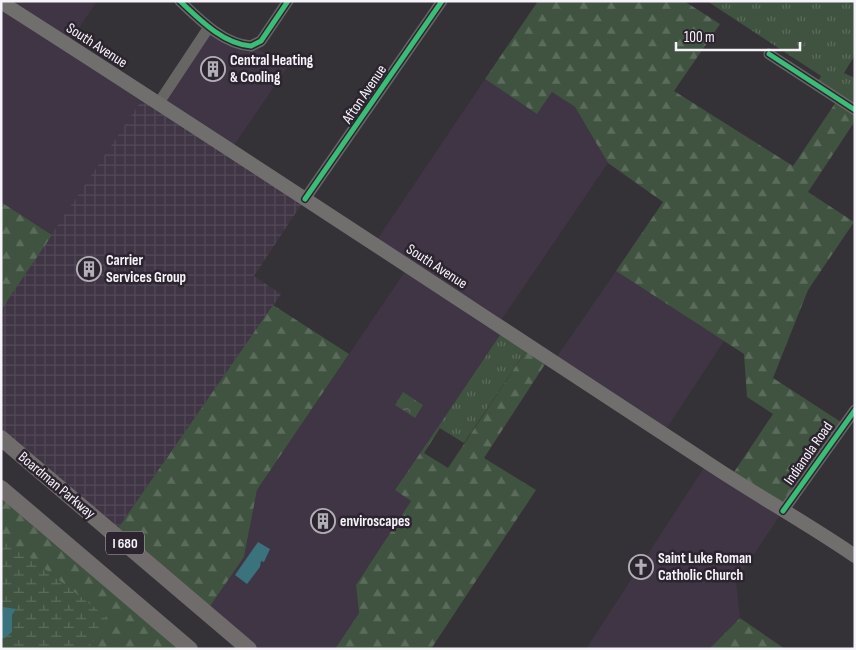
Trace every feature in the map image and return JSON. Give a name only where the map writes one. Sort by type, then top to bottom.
[{"type":"highway","name":"Boardman Parkway","points":[[1,438],[249,649]]},
{"type":"highway","name":"I 680","points":[[1,488],[190,649]]},
{"type":"main road","name":"South Avenue","points":[[1,2],[855,556]]},
{"type":"street","points":[[180,1],[209,27],[238,44],[254,46],[261,41],[288,1]]},
{"type":"street","name":"Afton Avenue","points":[[306,200],[442,1]]},
{"type":"street","points":[[158,104],[209,27]]},
{"type":"street","points":[[768,54],[855,110]]},
{"type":"street","name":"Indianola Road","points":[[783,511],[855,410]]},
{"type":"shaded area","points":[[1,1],[97,1],[68,45],[145,95],[52,235],[1,202]]},
{"type":"shaded area","points":[[209,27],[254,46],[287,68],[230,151],[158,104]]},
{"type":"shaded area","points":[[485,79],[537,114],[552,92],[575,107],[608,163],[498,325],[504,329],[396,490],[411,501],[356,585],[359,613],[335,649],[249,649],[206,612],[244,557],[257,490],[408,267],[374,244]]},
{"type":"shaded area","points":[[145,95],[305,199],[254,276],[281,294],[114,534],[1,438],[1,310]]},
{"type":"shaded area","points":[[616,271],[724,341],[663,434],[554,361]]},
{"type":"shaded area","points":[[707,463],[783,511],[736,581],[740,618],[709,649],[586,649]]},
{"type":"green space","points":[[538,1],[684,1],[720,24],[674,91],[793,166],[838,99],[855,110],[855,121],[808,192],[854,222],[808,290],[773,378],[844,424],[783,511],[730,478],[773,414],[747,397],[744,354],[616,271],[663,202],[608,163],[575,107],[552,92],[537,114],[485,79]]},
{"type":"green space","points":[[707,1],[855,1],[855,55],[844,73],[855,78],[855,110],[816,85],[821,76]]},
{"type":"green space","points":[[1,202],[52,235],[1,310]]},
{"type":"green space","points":[[273,305],[349,354],[257,490],[244,557],[206,612],[114,534]]},
{"type":"green space","points":[[504,329],[530,345],[464,443],[438,427]]},
{"type":"green space","points":[[530,345],[549,358],[484,458],[536,490],[431,649],[335,649],[359,613],[356,585],[411,501],[395,490],[438,427],[440,428],[424,453],[448,468]]},
{"type":"green space","points":[[403,392],[423,405],[415,418],[395,405]]},
{"type":"green space","points":[[1,488],[190,649],[1,649]]},
{"type":"green space","points":[[1,535],[108,618],[88,649],[1,649]]},
{"type":"green space","points":[[740,618],[785,649],[709,649]]},
{"type":"water","points":[[258,542],[270,549],[264,562],[261,561],[260,567],[247,584],[235,575]]},
{"type":"water","points":[[3,607],[16,609],[12,615],[12,632],[5,638],[1,638]]},
{"type":"cycle path","points":[[180,1],[203,23],[221,36],[231,41],[251,46],[261,41],[288,1]]},
{"type":"cycle path","points":[[305,199],[442,1]]},
{"type":"cycle path","points":[[769,54],[855,110]]},
{"type":"cycle path","points":[[783,511],[855,410]]},
{"type":"place","name":"Central Heating & Cooling","points":[[213,69]]},
{"type":"place","name":"Carrier Services Group","points":[[89,269]]},
{"type":"place","name":"enviroscapes","points":[[323,521]]},
{"type":"place","name":"Saint Luke Roman Catholic Church","points":[[641,567]]}]
